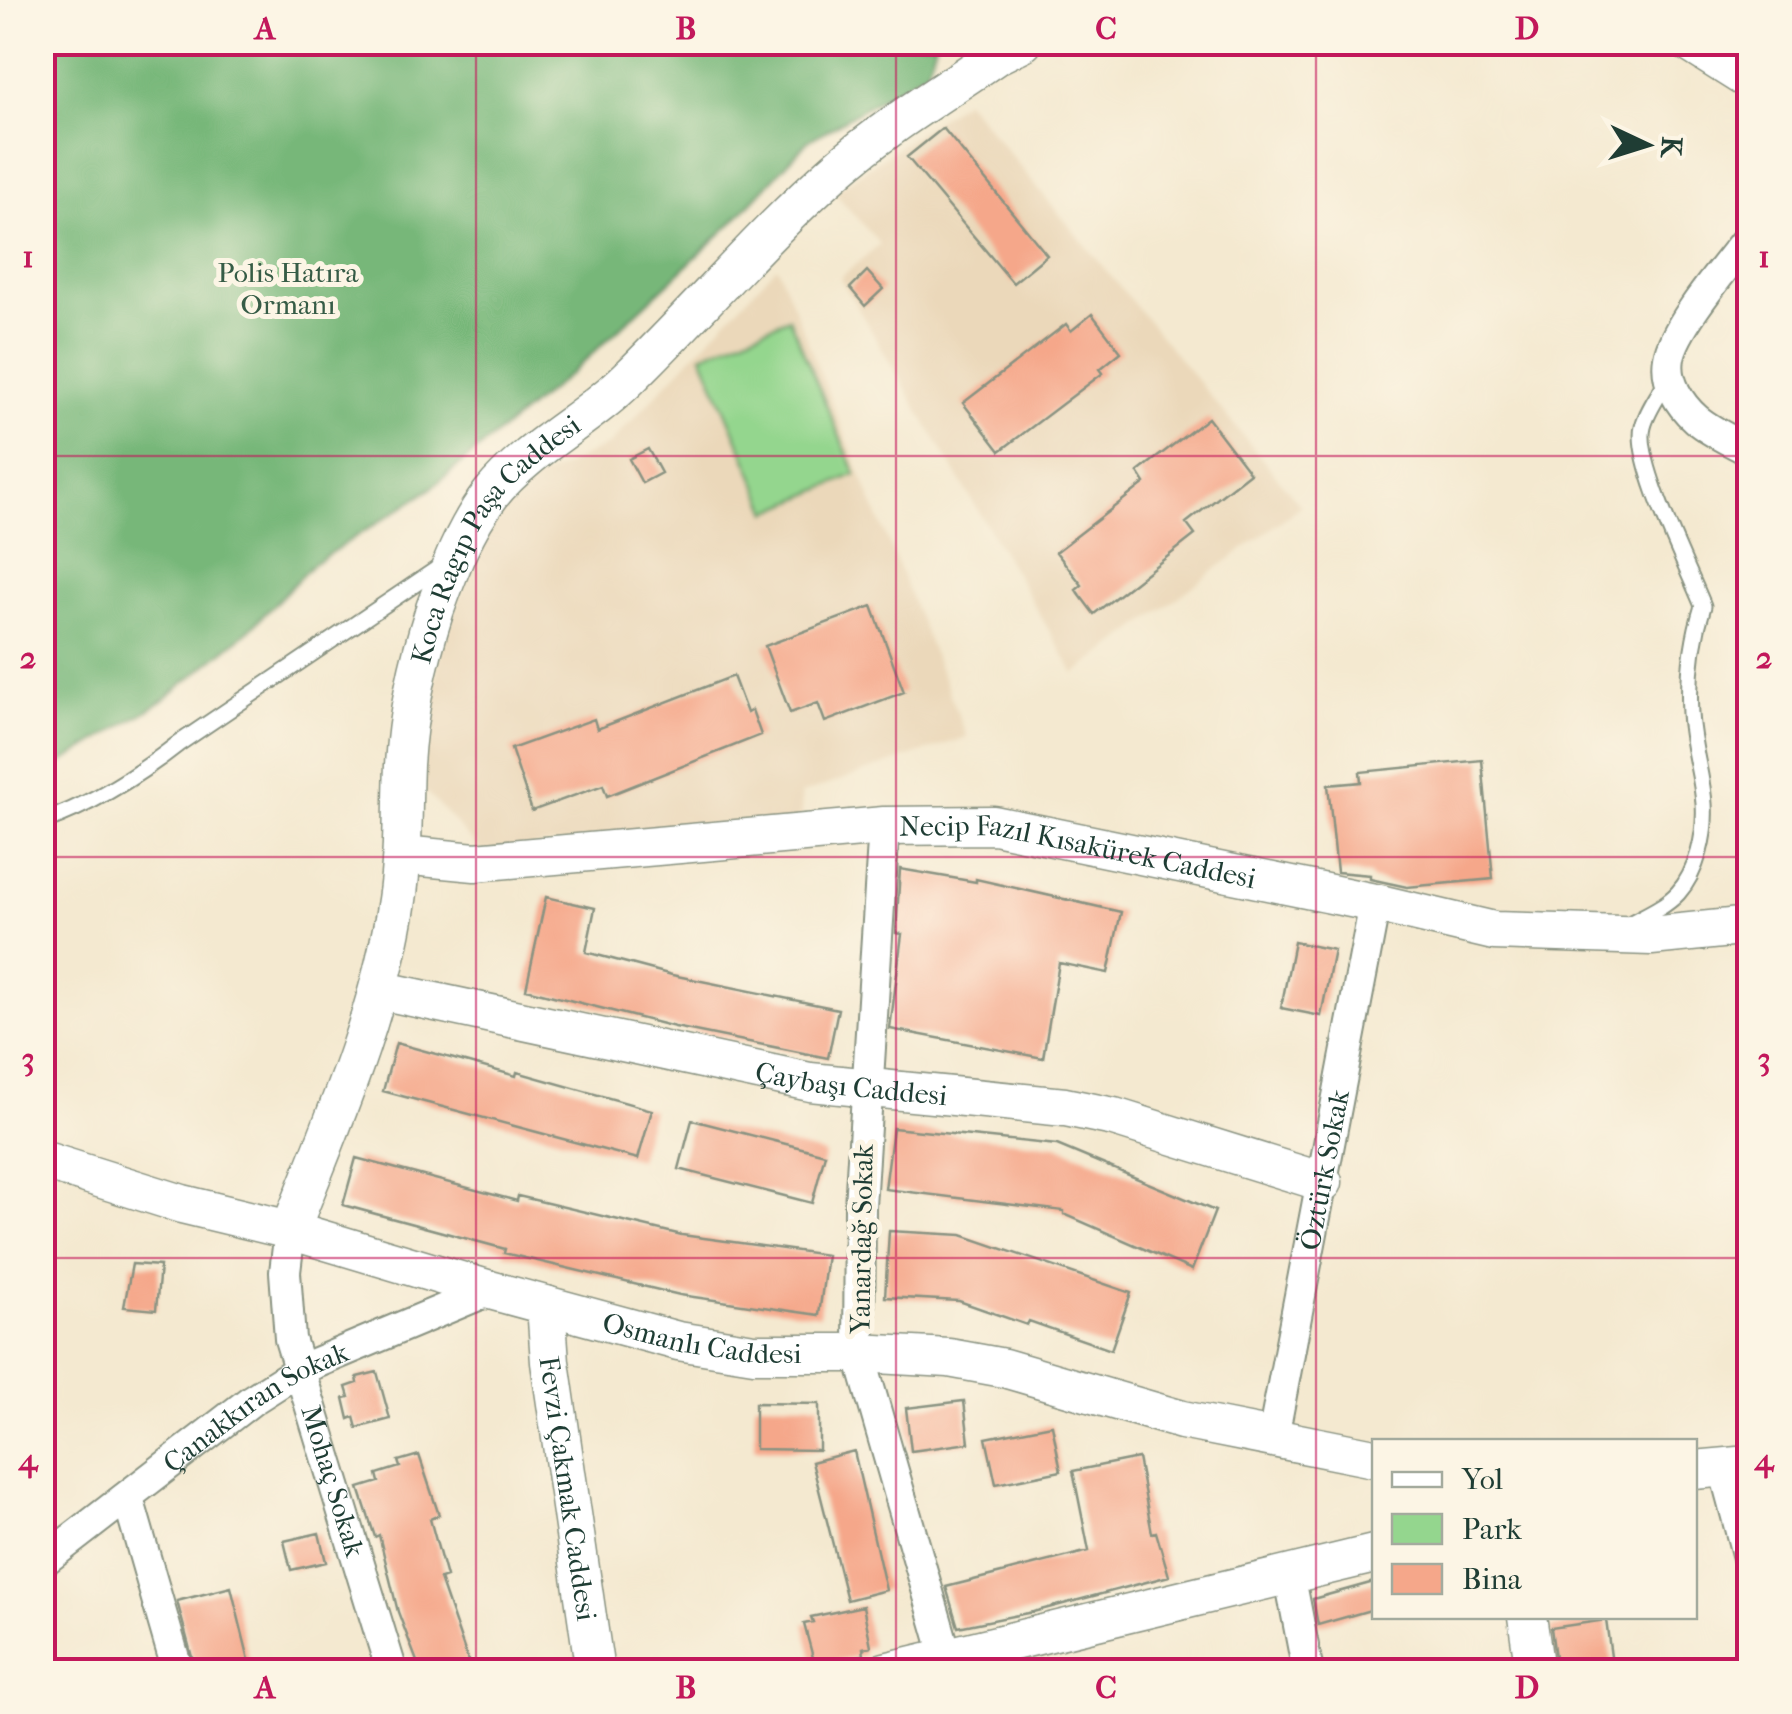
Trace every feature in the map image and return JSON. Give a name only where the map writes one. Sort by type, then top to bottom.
[{"type":"street","name":"Koca Ragıp Paşa Caddesi","points":[[290,1230],[342,1100],[379,990],[396,910],[402,856],[404,761],[410,708],[434,612],[455,557],[491,494],[540,449],[618,388],[766,234],[836,170],[969,74],[1023,42]]},
{"type":"street","points":[[1688,42],[1750,80]]},
{"type":"street","points":[[1750,235],[1681,330],[1669,356],[1669,377],[1679,400],[1698,420],[1750,450]]},
{"type":"street","name":"Necip Fazıl Kısakürek Caddesi","points":[[402,856],[476,862],[884,826],[994,825],[1374,903],[1494,932],[1651,936],[1750,926]]},
{"type":"street","name":"Yanardağ Sokak","points":[[884,826],[860,1206],[859,1353],[946,1655]]},
{"type":"street","name":"Öztürk Sokak","points":[[1273,1437],[1374,903]]},
{"type":"street","name":"Çaybaşı Caddesi","points":[[379,990],[762,1072],[866,1090],[1064,1107],[1114,1117],[1323,1182]]},
{"type":"street","name":"Osmanlı Caddesi","points":[[42,1160],[182,1204],[290,1230],[490,1290],[720,1349],[948,1358],[1004,1368],[1169,1417],[1372,1458]]},
{"type":"street","name":"Mohaç Sokak","points":[[290,1230],[285,1306],[290,1340],[392,1672]]},
{"type":"street","name":"Çanakkıran Sokak","points":[[42,1562],[252,1400],[299,1370],[490,1290]]},
{"type":"street","name":"Fevzi Çakmak Caddesi","points":[[546,1305],[550,1362],[596,1672]]},
{"type":"street","points":[[1723,1467],[1750,1565]]},
{"type":"street","points":[[128,1498],[178,1672]]},
{"type":"street","points":[[885,1672],[1372,1554]]},
{"type":"street","points":[[1289,1573],[1308,1672]]},
{"type":"street","points":[[1527,1619],[1535,1672]]},
{"type":"lane","points":[[1611,935],[1666,904],[1681,890],[1694,868],[1706,820],[1703,780],[1692,741],[1689,710],[1692,640],[1703,606],[1666,519],[1643,450],[1642,427],[1669,377]]},
{"type":"lane","points":[[42,822],[102,797],[142,772],[455,557]]},
{"type":"shaded area","points":[[965,100],[1301,506],[1075,674],[840,278],[880,244],[834,192]]},
{"type":"shaded area","points":[[777,266],[967,737],[801,794],[802,820],[481,851],[423,789],[417,765],[442,647],[483,532],[509,493],[610,444]]},
{"type":"green space","name":"Polis Hatıra Ormanı","points":[[43,42],[936,43],[927,71],[808,141],[730,225],[578,367],[429,490],[313,564],[247,632],[158,704],[43,774]]},
{"type":"green space","points":[[789,318],[856,474],[769,512],[702,355]]},
{"type":"building","points":[[943,128],[1047,255],[1013,283],[907,157]]},
{"type":"building","points":[[867,271],[883,289],[865,306],[850,288]]},
{"type":"building","points":[[1092,314],[1121,352],[1100,369],[1103,373],[1000,451],[963,403],[1066,324],[1071,331]]},
{"type":"building","points":[[1208,418],[1250,473],[1186,523],[1195,535],[1094,614],[1076,590],[1082,585],[1056,552],[1145,483],[1138,472]]},
{"type":"building","points":[[648,449],[661,473],[642,483],[629,459]]},
{"type":"building","points":[[872,606],[904,692],[825,722],[818,703],[790,713],[765,646]]},
{"type":"building","points":[[733,676],[747,713],[752,710],[761,735],[607,796],[603,785],[532,811],[511,749],[594,719],[597,729]]},
{"type":"building","points":[[1482,760],[1493,879],[1407,887],[1370,879],[1370,875],[1337,872],[1328,785],[1361,782],[1360,772]]},
{"type":"building","points":[[900,869],[976,879],[1121,912],[1108,973],[1059,963],[1043,1058],[890,1029],[902,934],[896,933]]},
{"type":"building","points":[[546,897],[595,908],[586,952],[672,975],[838,1009],[828,1058],[675,1027],[526,989]]},
{"type":"building","points":[[1294,942],[1334,950],[1321,1016],[1281,1008]]},
{"type":"building","points":[[396,1043],[652,1110],[638,1159],[383,1091]]},
{"type":"building","points":[[692,1120],[825,1154],[812,1203],[679,1169]]},
{"type":"building","points":[[893,1128],[1057,1145],[1215,1211],[1192,1270],[1064,1211],[885,1189]]},
{"type":"building","points":[[356,1158],[517,1201],[518,1196],[682,1235],[827,1255],[819,1315],[680,1295],[504,1253],[505,1249],[343,1205]]},
{"type":"building","points":[[889,1231],[962,1235],[1131,1293],[1111,1350],[959,1301],[885,1297]]},
{"type":"building","points":[[132,1264],[160,1266],[156,1310],[124,1307]]},
{"type":"building","points":[[377,1372],[390,1419],[357,1428],[354,1417],[349,1419],[344,1398],[349,1397],[346,1387],[358,1383],[357,1377]]},
{"type":"building","points":[[964,1401],[969,1443],[911,1451],[906,1408]]},
{"type":"building","points":[[755,1403],[819,1404],[819,1450],[755,1449]]},
{"type":"building","points":[[1052,1425],[1061,1471],[996,1484],[986,1438]]},
{"type":"building","points":[[854,1451],[886,1590],[847,1600],[812,1462]]},
{"type":"building","points":[[419,1455],[439,1515],[430,1519],[446,1577],[440,1579],[472,1672],[421,1672],[398,1612],[379,1535],[375,1537],[359,1488],[379,1482],[377,1474],[400,1467],[398,1461]]},
{"type":"building","points":[[1138,1458],[1152,1533],[1156,1532],[1169,1576],[1033,1612],[958,1627],[946,1587],[1089,1551],[1073,1471]]},
{"type":"building","points":[[319,1533],[326,1562],[291,1570],[284,1541]]},
{"type":"building","points":[[1372,1583],[1372,1610],[1318,1625],[1313,1599]]},
{"type":"building","points":[[231,1587],[252,1672],[196,1672],[177,1601]]},
{"type":"building","points":[[863,1606],[871,1646],[863,1648],[864,1655],[815,1665],[804,1624],[813,1622],[811,1617]]},
{"type":"building","points":[[1606,1620],[1612,1664],[1557,1672],[1551,1628]]}]
